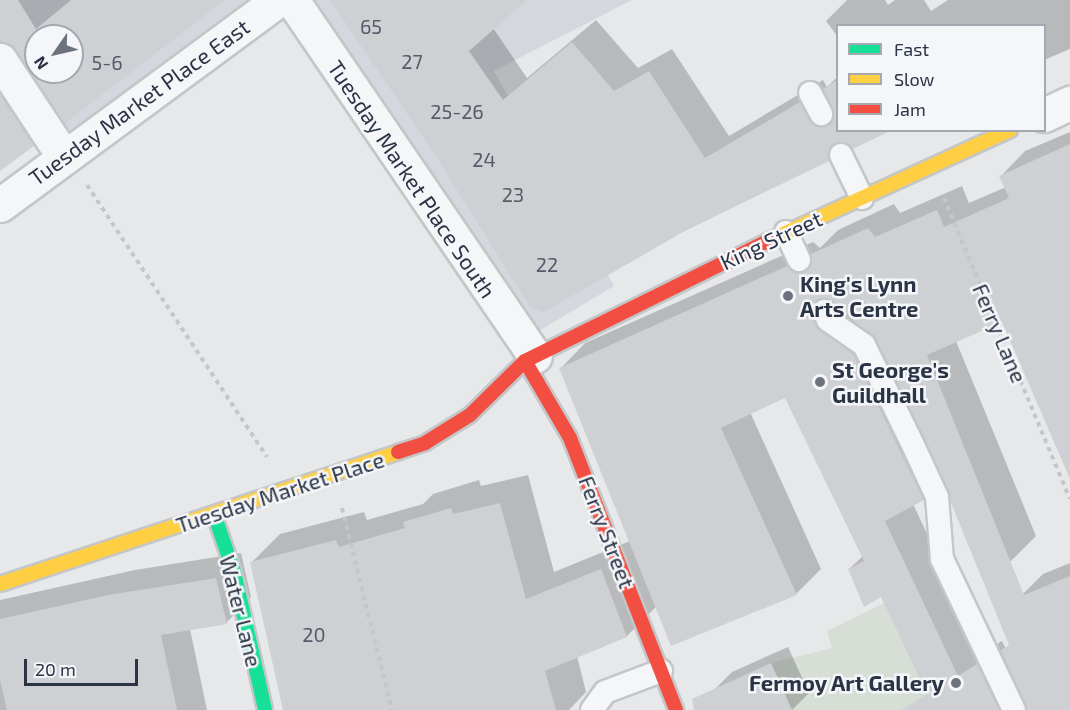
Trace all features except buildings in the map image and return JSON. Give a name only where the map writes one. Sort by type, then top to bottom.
[{"type":"street","name":"Tuesday Market Place East","points":[[0,205],[278,0]]},
{"type":"street","name":"Tuesday Market Place South","points":[[292,0],[530,358]]},
{"type":"street","points":[[0,60],[64,157]]},
{"type":"street","points":[[1046,114],[1070,103]]},
{"type":"street","name":"King Street","points":[[530,358],[786,232],[1006,132]]},
{"type":"street","name":"Tuesday Market Place","points":[[0,584],[425,443],[452,429],[530,358]]},
{"type":"street","name":"Ferry Street","points":[[530,358],[570,438],[676,710]]},
{"type":"street","name":"Water Lane","points":[[214,513],[234,572],[265,710]]},
{"type":"lane","points":[[810,93],[821,114]]},
{"type":"lane","points":[[841,155],[862,198]]},
{"type":"lane","points":[[786,232],[799,260]]},
{"type":"lane","points":[[824,311],[828,320],[864,345],[913,445],[937,497],[942,559],[1014,710]]},
{"type":"lane","points":[[592,710],[605,692],[661,671]]},
{"type":"path","points":[[64,157],[92,192],[279,474],[282,489]]},
{"type":"path","name":"Ferry Lane","points":[[931,167],[1070,499]]},
{"type":"path","points":[[334,475],[392,710]]},
{"type":"shaded area","points":[[0,0],[278,0],[64,157],[0,59]]},
{"type":"shaded area","points":[[292,0],[632,0],[494,71],[614,286],[522,341]]},
{"type":"shaded area","points":[[884,603],[935,710],[792,710],[771,663],[832,648],[827,631]]},
{"type":"traffic: fast","points":[[214,514],[234,572],[265,710]]},
{"type":"traffic: slow","points":[[772,239],[1006,132]]},
{"type":"traffic: slow","points":[[0,584],[398,452]]},
{"type":"traffic: jam","points":[[398,452],[425,443],[470,415],[525,361],[772,239]]},
{"type":"traffic: jam","points":[[525,361],[570,438],[676,710]]},
{"type":"place","name":"King's Lynn Arts Centre","points":[[788,296]]},
{"type":"place","name":"St George's Guildhall","points":[[820,382]]},
{"type":"place","name":"Fermoy Art Gallery","points":[[956,683]]}]
